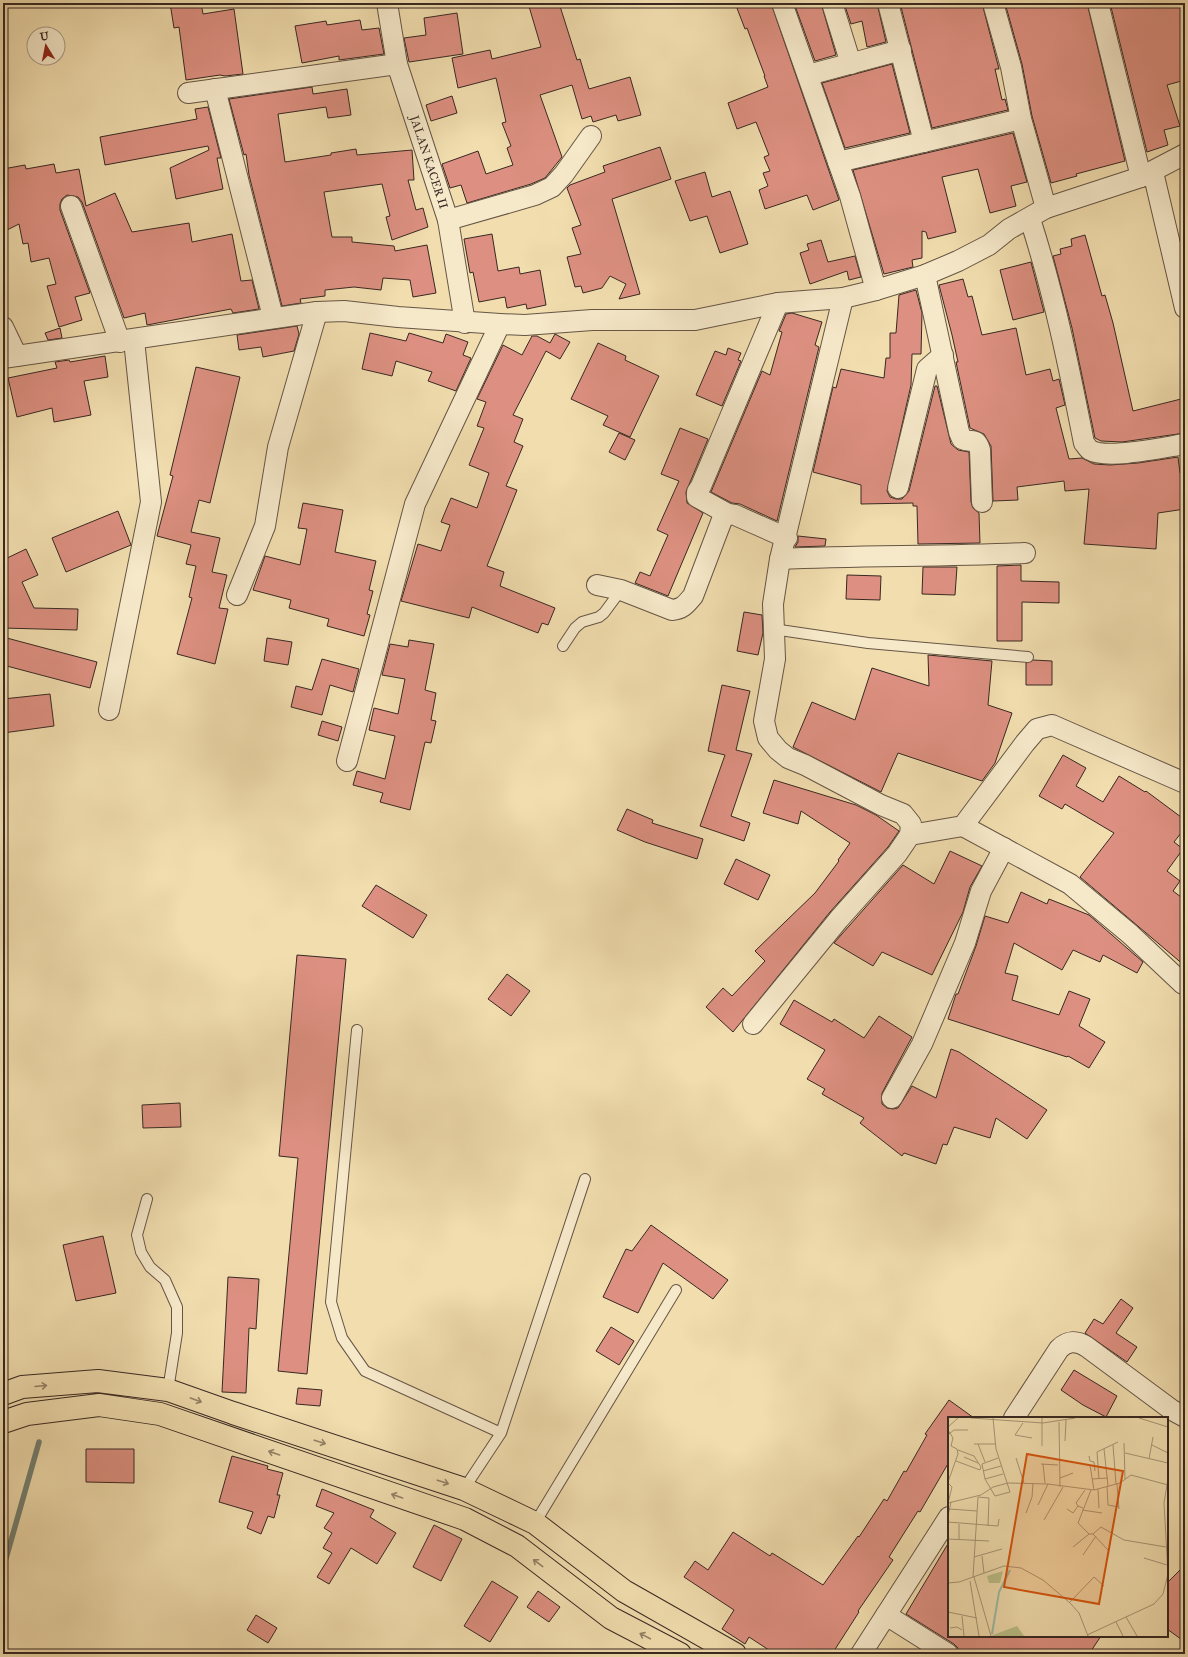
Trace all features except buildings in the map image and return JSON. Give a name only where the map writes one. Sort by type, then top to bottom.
[{"type":"highway","points":[[3,1394],[22,1387],[98,1381],[168,1390],[233,1413],[464,1488],[535,1523],[624,1591],[735,1654]]},
{"type":"highway","points":[[3,1422],[27,1414],[99,1405],[160,1414],[465,1519],[517,1546],[611,1618],[680,1654]]},
{"type":"highway","points":[[226,1437],[233,1413]]},
{"type":"street","name":"JALAN KACER II","points":[[387,3],[397,64],[448,220],[465,323]]},
{"type":"street","points":[[782,3],[795,46],[808,75],[838,162],[876,290]]},
{"type":"street","points":[[832,3],[851,64]]},
{"type":"street","points":[[888,3],[924,142]]},
{"type":"street","points":[[993,3],[1011,67],[1038,214],[1043,259],[1065,346],[1084,443],[1090,450],[1099,453],[1135,452],[1185,444]]},
{"type":"street","points":[[1098,3],[1185,308]]},
{"type":"street","points":[[808,75],[901,50]]},
{"type":"street","points":[[188,94],[215,88],[397,64]]},
{"type":"street","points":[[215,88],[273,318]]},
{"type":"street","points":[[838,162],[1021,118]]},
{"type":"street","points":[[448,220],[535,195],[552,187],[564,174],[592,136]]},
{"type":"street","points":[[3,327],[10,357],[317,312],[344,311],[465,323],[525,325],[592,320],[695,320],[778,303],[843,298],[876,290],[925,275],[958,261],[989,245],[1009,229],[1038,214],[1147,175],[1185,154]]},
{"type":"street","points":[[71,206],[127,341],[151,502],[109,710]]},
{"type":"street","points":[[925,275],[962,439],[975,441],[978,443],[980,450],[982,502]]},
{"type":"street","points":[[753,1024],[839,919],[898,854],[910,835],[911,824],[903,814],[806,765],[788,758],[778,750],[768,738],[764,721],[775,659],[773,604],[780,559],[787,538],[843,298]]},
{"type":"street","points":[[778,303],[701,486],[697,492],[698,497],[728,514],[735,515],[787,538]]},
{"type":"street","points":[[237,595],[265,526],[278,447],[317,312]]},
{"type":"street","points":[[347,761],[415,504],[500,324]]},
{"type":"street","points":[[898,488],[913,419],[927,370],[943,355]]},
{"type":"street","points":[[597,585],[621,590],[672,610],[680,609],[686,605],[693,596],[720,522],[723,517],[728,514]]},
{"type":"street","points":[[780,559],[836,556],[967,556],[1025,553]]},
{"type":"street","points":[[963,826],[1037,729],[1052,725],[1185,783]]},
{"type":"street","points":[[910,835],[963,826],[1070,884],[1130,934],[1183,984]]},
{"type":"street","points":[[892,1098],[922,1044],[965,943],[981,890],[1004,848]]},
{"type":"street","points":[[1015,1417],[1059,1349],[1065,1343],[1071,1342],[1080,1343],[1172,1410],[1185,1417]]},
{"type":"street","points":[[861,1654],[948,1519]]},
{"type":"street","points":[[886,1615],[948,1654]]},
{"type":"lane","points":[[563,646],[575,628],[582,622],[599,617],[604,613],[621,590]]},
{"type":"lane","points":[[773,629],[868,643],[1028,656]]},
{"type":"lane","points":[[357,1030],[331,1302],[342,1338],[365,1371],[501,1433]]},
{"type":"lane","points":[[464,1488],[501,1433],[586,1180]]},
{"type":"lane","points":[[147,1199],[137,1236],[141,1252],[150,1267],[165,1280],[177,1307],[177,1333],[168,1390]]},
{"type":"lane","points":[[535,1523],[676,1290]]},
{"type":"waterway","points":[[3,1569],[39,1442]]}]
